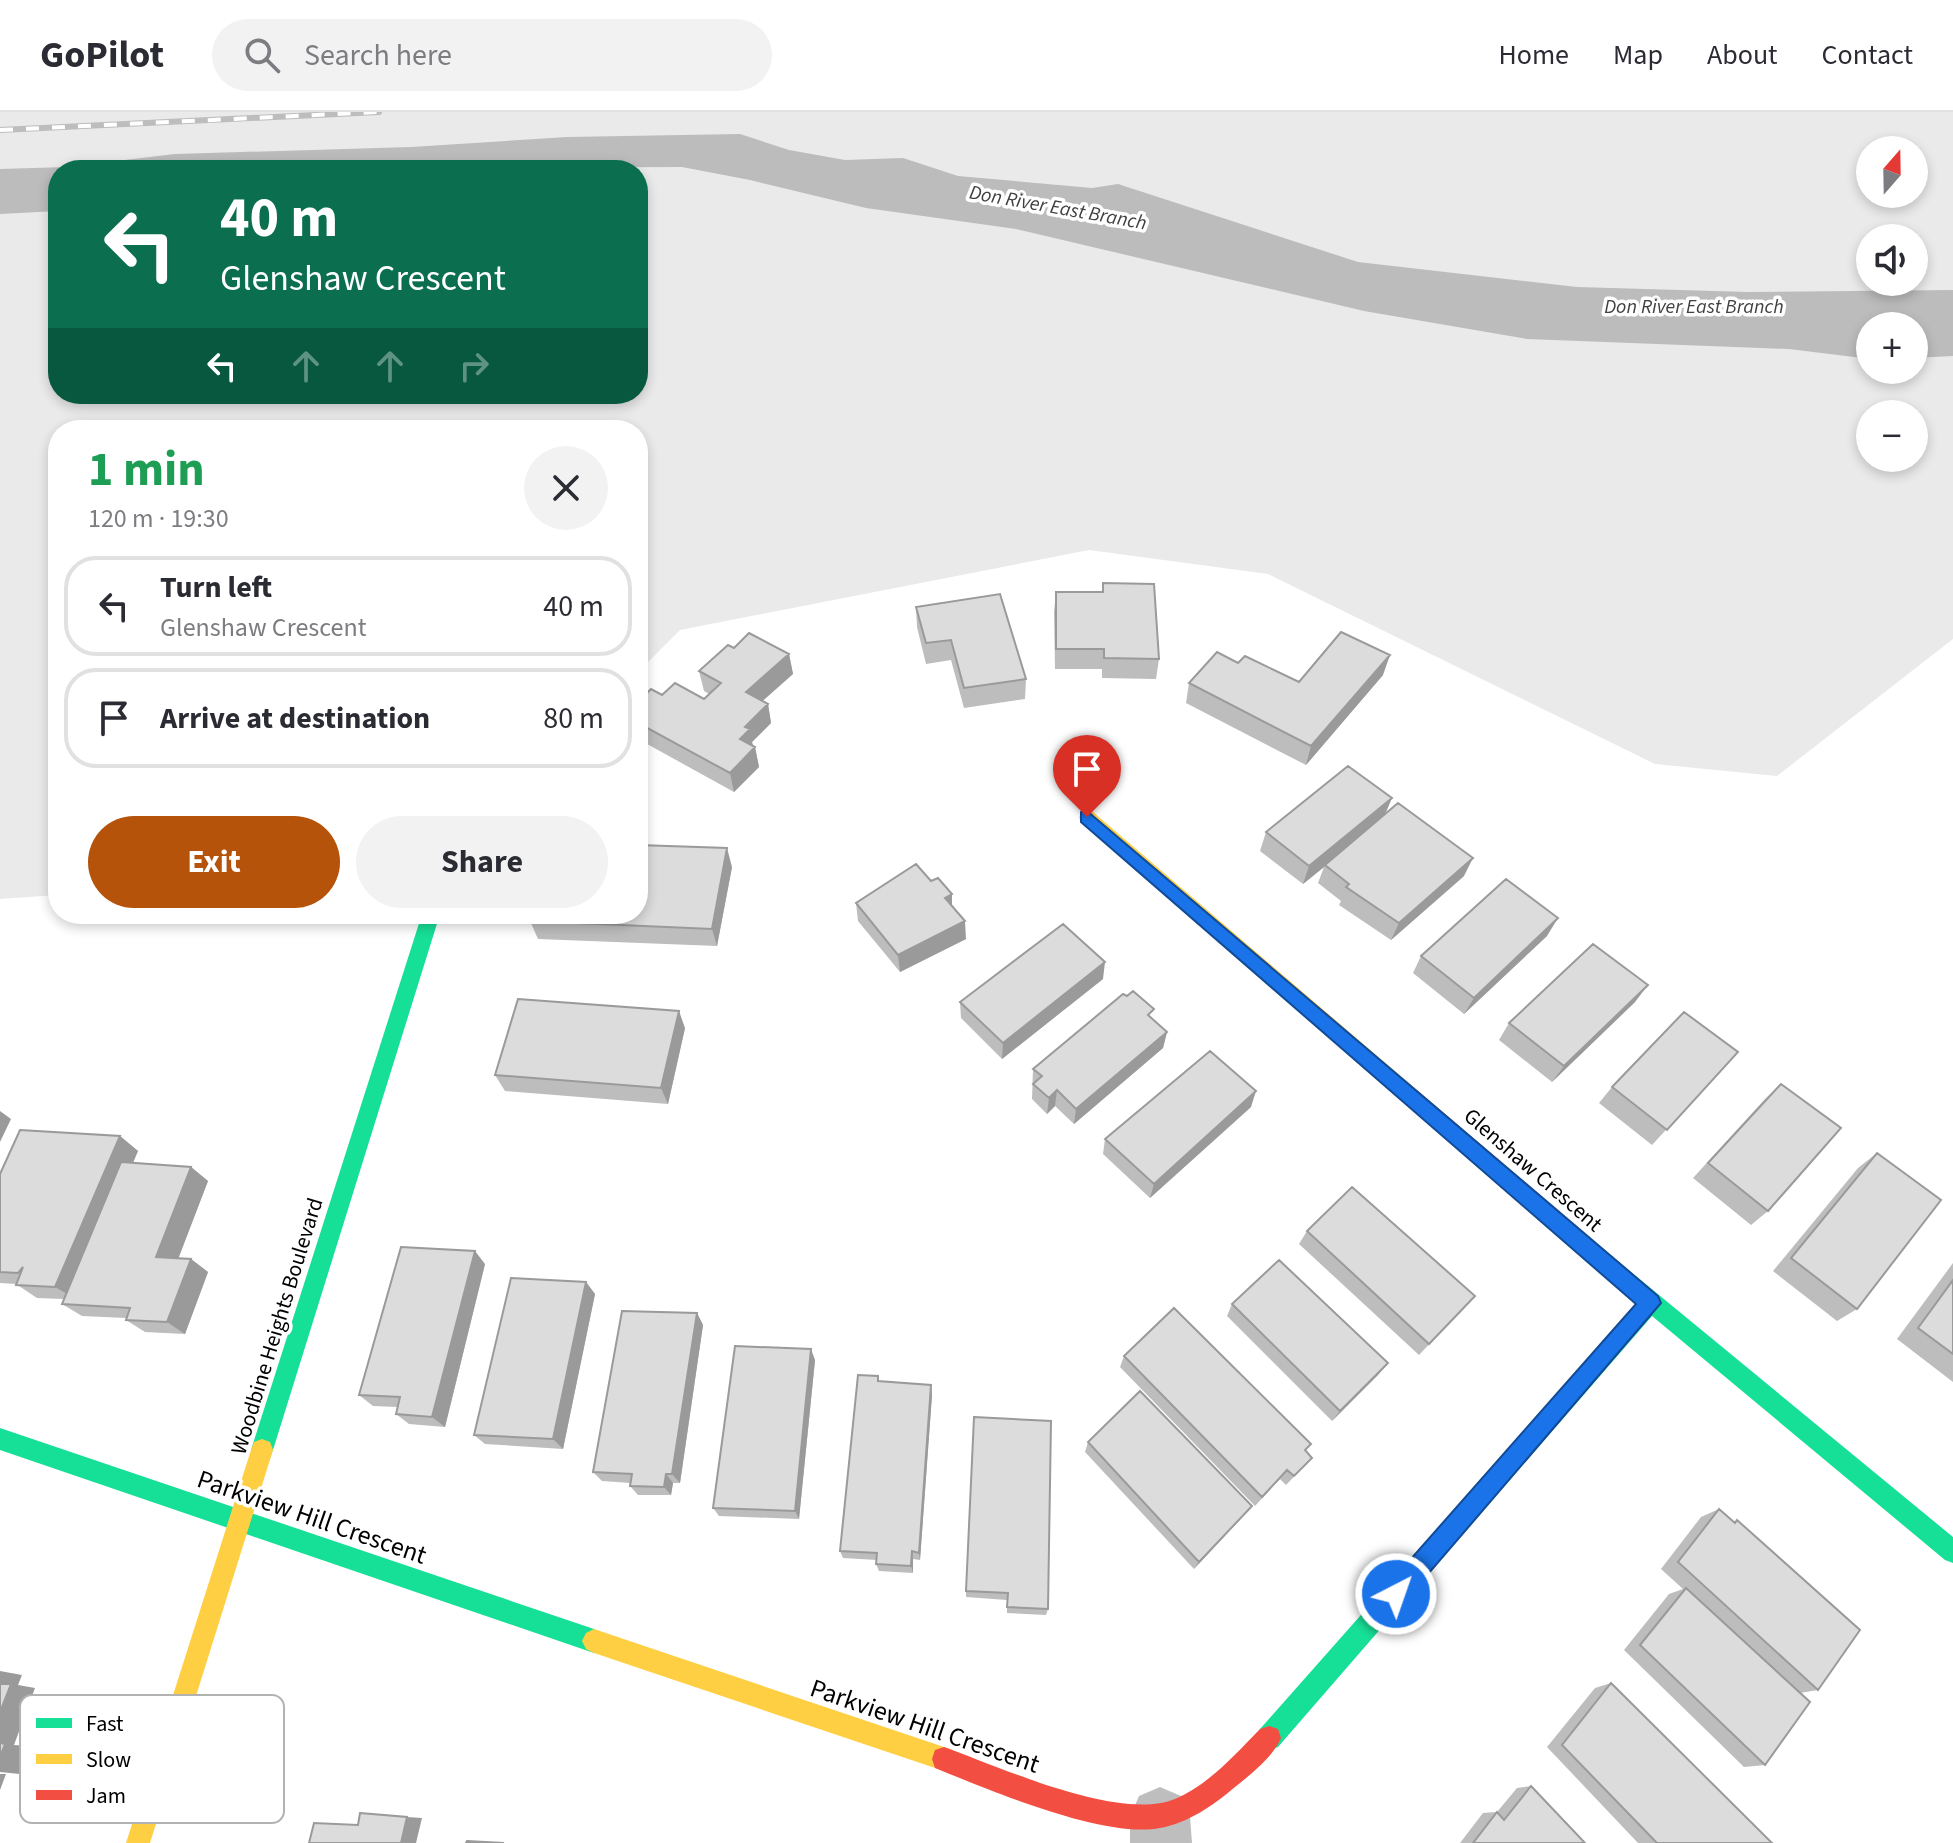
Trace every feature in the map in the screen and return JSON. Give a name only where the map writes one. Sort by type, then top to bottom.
[{"type":"street","name":"Glenshaw Crescent","points":[[1087,817],[1650,1303],[1953,1552]]},
{"type":"street","name":"Woodbine Heights Boulevard","points":[[186,1695],[428,924]]},
{"type":"street","name":"Parkview Hill Crescent","points":[[0,1439],[1160,1830],[1219,1787],[1272,1735],[1650,1303]]},
{"type":"street","name":"Woodbine Heights Boulevard","points":[[138,1843],[144,1823]]},
{"type":"shaded area","points":[[0,112],[1953,112],[1953,639],[1777,776],[1655,764],[1268,574],[1089,550],[680,630],[648,662],[648,420],[48,420],[48,896],[0,899]]},
{"type":"water","name":"Don River East Branch","points":[[740,134],[789,150],[845,160],[903,158],[958,176],[1092,188],[1118,184],[1358,262],[1577,287],[1748,292],[1856,291],[1856,296],[1928,296],[1928,290],[1953,290],[1953,356],[1928,357],[1928,312],[1856,312],[1856,357],[1789,349],[1527,339],[1364,311],[1016,229],[866,208],[682,167],[648,167],[648,160],[125,160],[175,154],[411,147],[567,137]]},
{"type":"water","points":[[48,168],[48,212],[0,214],[0,169]]},
{"type":"building","points":[[1103,583],[1154,584],[1159,659],[1104,658],[1104,649],[1056,649],[1056,592],[1103,592]]},
{"type":"building","points":[[1000,594],[1026,679],[964,688],[951,640],[926,643],[916,607]]},
{"type":"building","points":[[1341,632],[1390,655],[1311,746],[1189,683],[1217,652],[1238,663],[1245,656],[1299,682]]},
{"type":"building","points":[[749,633],[789,654],[746,692],[768,704],[745,727],[750,729],[740,739],[755,747],[730,773],[648,728],[648,692],[651,689],[662,695],[675,683],[704,699],[721,683],[699,671],[728,645],[734,648]]},
{"type":"building","points":[[1348,766],[1392,798],[1309,866],[1266,832]]},
{"type":"building","points":[[1398,803],[1473,858],[1399,923],[1346,887],[1349,884],[1325,865]]},
{"type":"building","points":[[648,845],[727,848],[712,929],[598,924],[648,924]]},
{"type":"building","points":[[916,864],[931,881],[938,878],[952,894],[945,898],[965,921],[898,955],[856,903]]},
{"type":"building","points":[[1506,879],[1558,918],[1474,998],[1421,956]]},
{"type":"building","points":[[1063,924],[1105,962],[1003,1043],[960,1002]]},
{"type":"building","points":[[1593,944],[1648,985],[1564,1066],[1509,1023]]},
{"type":"building","points":[[1133,991],[1154,1009],[1148,1015],[1167,1032],[1076,1109],[1057,1090],[1049,1098],[1033,1084],[1042,1076],[1033,1069],[1123,994],[1127,996]]},
{"type":"building","points":[[518,999],[679,1011],[661,1088],[495,1075]]},
{"type":"building","points":[[1684,1012],[1738,1052],[1667,1130],[1612,1087]]},
{"type":"building","points":[[1210,1051],[1256,1091],[1154,1184],[1105,1139]]},
{"type":"building","points":[[1781,1084],[1841,1128],[1768,1211],[1708,1163]]},
{"type":"building","points":[[20,1130],[120,1136],[55,1287],[16,1285],[23,1267],[18,1273],[0,1272],[0,1174]]},
{"type":"building","points":[[1877,1153],[1941,1200],[1857,1309],[1791,1258]]},
{"type":"building","points":[[121,1162],[191,1167],[156,1257],[191,1259],[167,1322],[126,1320],[130,1308],[62,1304]]},
{"type":"building","points":[[1352,1187],[1475,1296],[1429,1344],[1307,1231]]},
{"type":"building","points":[[401,1247],[475,1251],[432,1417],[396,1414],[400,1397],[359,1395]]},
{"type":"building","points":[[1279,1260],[1388,1363],[1340,1411],[1232,1304]]},
{"type":"building","points":[[511,1278],[586,1282],[553,1439],[474,1435]]},
{"type":"building","points":[[1953,1280],[1953,1354],[1918,1328]]},
{"type":"building","points":[[1174,1308],[1311,1444],[1305,1450],[1312,1458],[1294,1476],[1287,1470],[1262,1497],[1124,1356]]},
{"type":"building","points":[[622,1311],[697,1313],[672,1474],[666,1474],[664,1487],[630,1486],[632,1474],[593,1472]]},
{"type":"building","points":[[735,1346],[811,1349],[795,1511],[713,1508]]},
{"type":"building","points":[[858,1375],[878,1376],[878,1381],[931,1385],[919,1553],[912,1551],[911,1566],[876,1564],[877,1553],[840,1551]]},
{"type":"building","points":[[1140,1391],[1252,1506],[1199,1562],[1088,1442]]},
{"type":"building","points":[[974,1417],[1051,1421],[1048,1609],[1007,1607],[1008,1593],[966,1591]]},
{"type":"building","points":[[1719,1509],[1735,1523],[1737,1520],[1860,1630],[1818,1690],[1678,1562]]},
{"type":"building","points":[[1686,1588],[1810,1702],[1765,1765],[1640,1645]]},
{"type":"building","points":[[1611,1683],[1772,1843],[1657,1843],[1562,1745]]},
{"type":"building","points":[[0,1684],[11,1684],[0,1712]]},
{"type":"building","points":[[1531,1786],[1585,1843],[1473,1843],[1497,1812],[1504,1820]]},
{"type":"building","points":[[360,1813],[407,1817],[401,1843],[309,1843],[314,1823],[358,1825]]},
{"type":"railway","points":[[0,130],[379,112]]},
{"type":"traffic: fast","points":[[262,1450],[428,924]]},
{"type":"traffic: fast","points":[[1590,1251],[1953,1552]]},
{"type":"traffic: fast","points":[[1269,1738],[1650,1303]]},
{"type":"traffic: fast","points":[[0,1439],[594,1641]]},
{"type":"traffic: slow","points":[[1087,817],[1411,1097]]},
{"type":"traffic: slow","points":[[185,1695],[262,1450]]},
{"type":"traffic: slow","points":[[594,1641],[944,1759]]},
{"type":"traffic: slow","points":[[138,1843],[144,1823]]},
{"type":"traffic: jam","points":[[1411,1097],[1590,1251]]},
{"type":"traffic: jam","points":[[944,1759],[1085,1808],[1140,1818],[1161,1816],[1192,1804],[1220,1784],[1269,1738]]},
{"type":"route","points":[[1087,817],[1650,1303],[1396,1594]]}]
